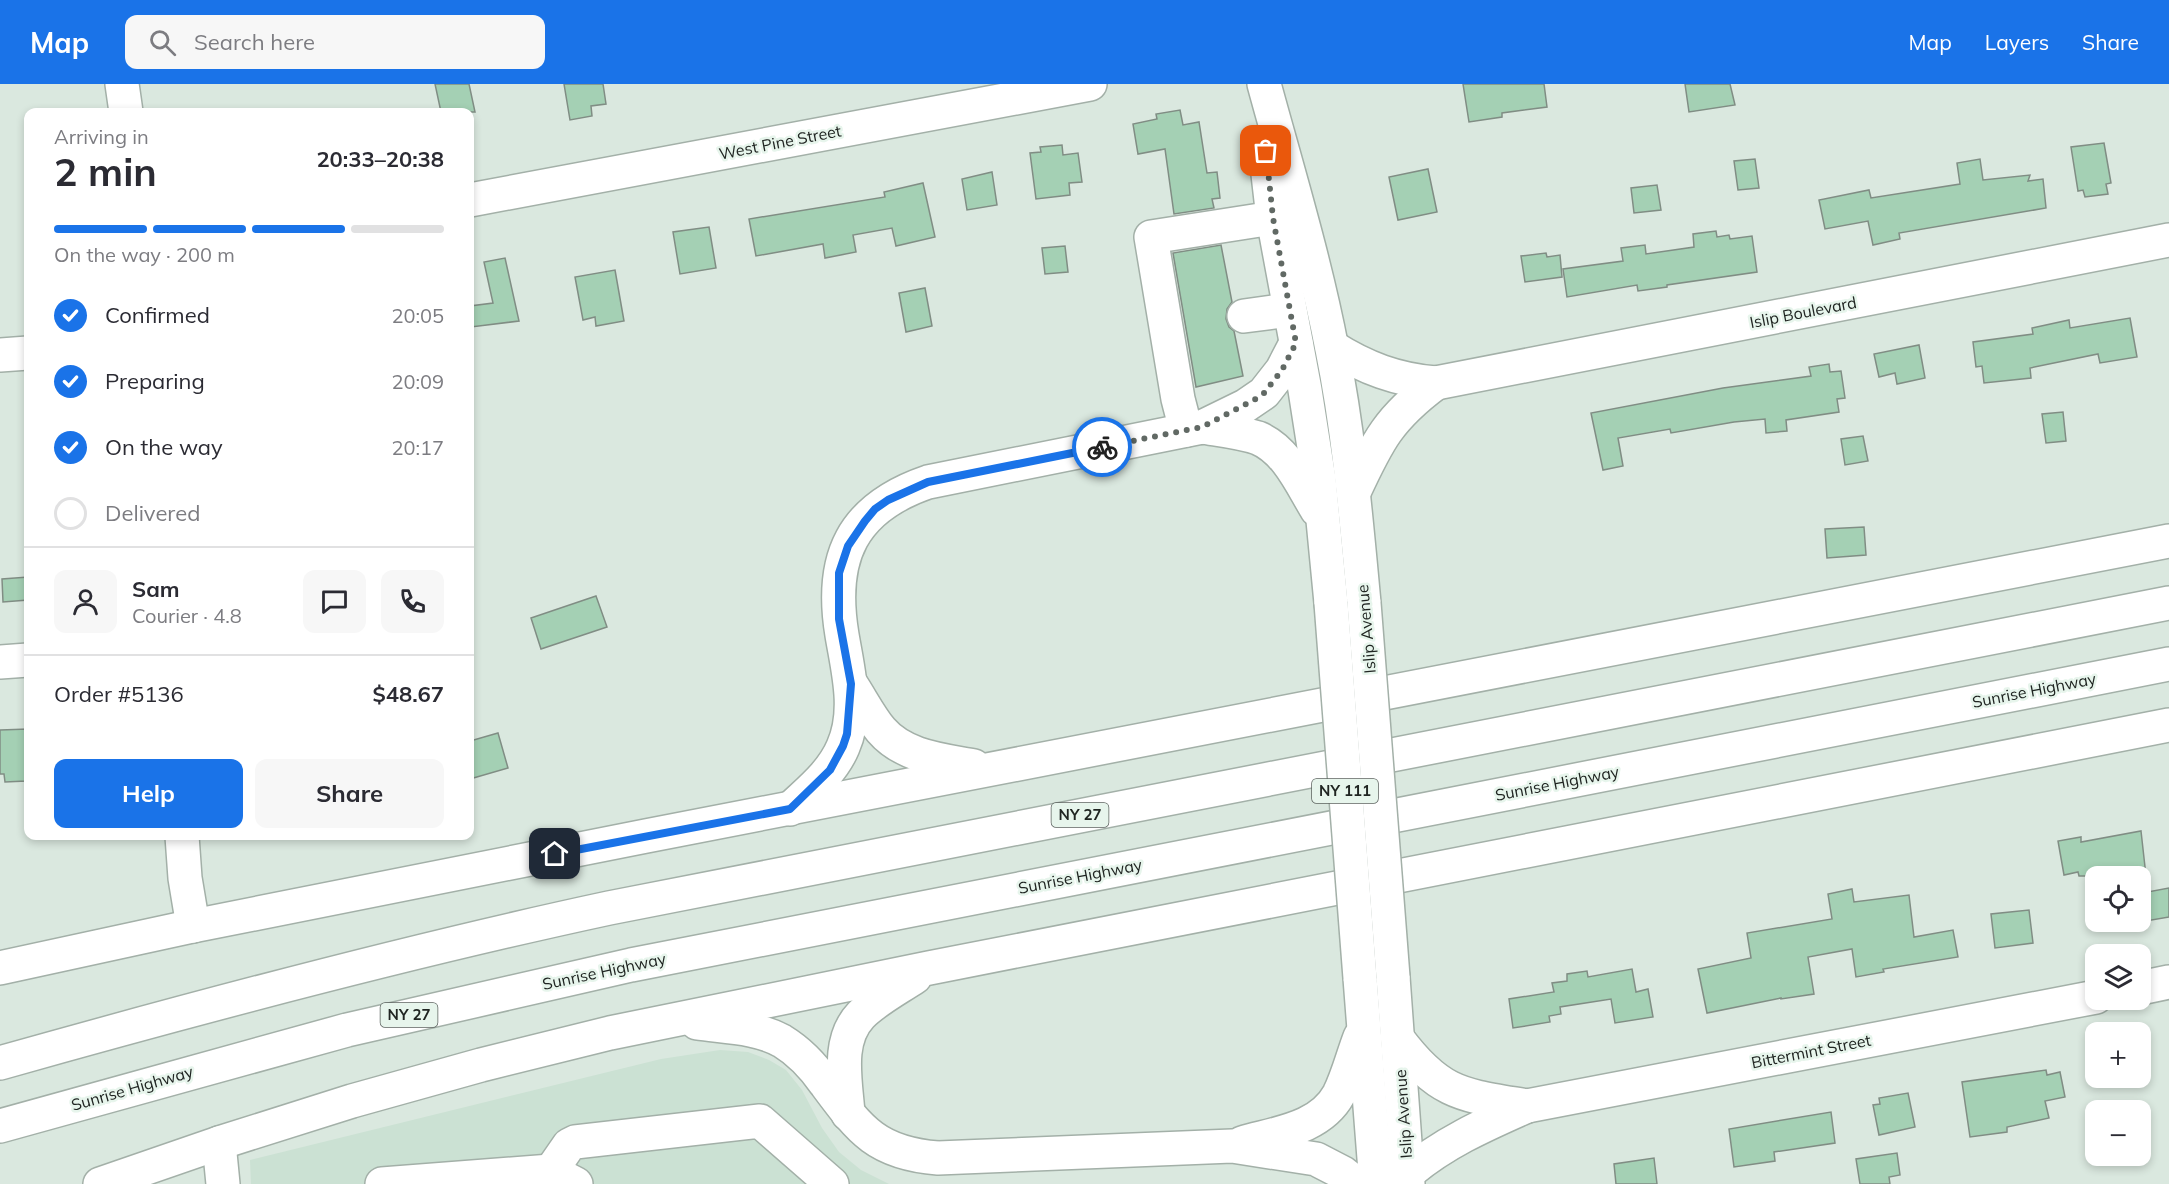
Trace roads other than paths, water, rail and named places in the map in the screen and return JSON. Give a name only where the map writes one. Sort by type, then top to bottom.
[{"type":"main road","points":[[122,84],[125,108]]},
{"type":"main road","name":"West Pine Street","points":[[474,199],[1090,84]]},
{"type":"main road","name":"Islip Avenue","points":[[1258,84],[1273,218],[1305,390],[1324,521],[1376,1184]]},
{"type":"main road","name":"Islip Avenue","points":[[1264,84],[1300,214],[1332,347],[1354,492],[1408,1179]]},
{"type":"main road","points":[[1194,428],[1178,399],[1151,237],[1273,218]]},
{"type":"main road","name":"Islip Boulevard","points":[[1436,383],[2169,240]]},
{"type":"main road","points":[[1244,316],[1289,310]]},
{"type":"main road","points":[[790,809],[825,776],[843,746],[850,719],[851,684],[839,619],[839,573],[855,533],[875,509],[913,487],[928,482],[1194,428],[1245,406],[1264,393],[1282,370],[1296,343]]},
{"type":"main road","points":[[1332,347],[1381,373],[1416,382],[1436,383]]},
{"type":"main road","points":[[0,356],[24,353]]},
{"type":"main road","points":[[1354,492],[1377,444],[1387,429],[1406,407],[1436,383]]},
{"type":"main road","points":[[1194,428],[1259,439],[1271,446],[1291,466],[1324,521]]},
{"type":"main road","points":[[0,968],[193,926],[2169,541]]},
{"type":"main road","name":"NY 27","points":[[0,1063],[348,969],[609,908],[2169,603]]},
{"type":"main road","points":[[0,662],[24,660]]},
{"type":"main road","name":"Sunrise Highway","points":[[0,1125],[347,1030],[631,964],[2169,663]]},
{"type":"main road","points":[[851,684],[882,731],[894,743],[923,756],[991,770]]},
{"type":"main road","points":[[100,1184],[219,1143],[341,1105],[555,1046],[672,1019],[2169,725]]},
{"type":"main road","points":[[183,840],[185,878],[193,926]]},
{"type":"main road","points":[[848,1114],[844,1052],[853,1026],[860,1016],[872,1006],[929,968]]},
{"type":"main road","points":[[2151,986],[2169,982]]},
{"type":"main road","name":"Bittermint Street","points":[[1527,1106],[2085,999]]},
{"type":"main road","points":[[672,1019],[752,1030],[781,1041],[805,1059],[858,1126],[879,1142],[893,1149],[922,1157],[1232,1146],[1316,1159],[1343,1173],[1357,1184]]},
{"type":"main road","points":[[1232,1146],[1298,1127],[1323,1114],[1339,1094],[1363,1029]]},
{"type":"main road","points":[[1398,1039],[1416,1063],[1429,1075],[1454,1090],[1481,1098],[1527,1106]]},
{"type":"main road","points":[[1408,1179],[1439,1149],[1455,1139],[1527,1106]]},
{"type":"main road","points":[[382,1184],[563,1177],[568,1145],[575,1142],[760,1121],[832,1184]]},
{"type":"main road","points":[[219,1143],[223,1184]]}]
